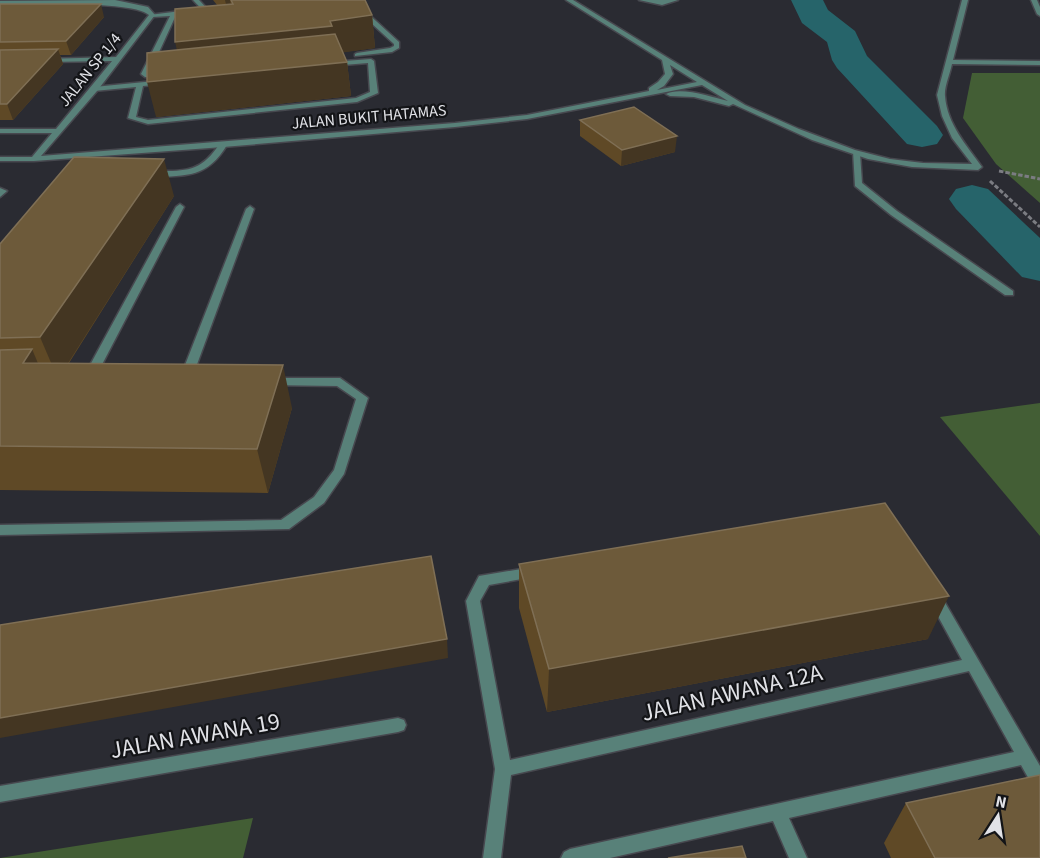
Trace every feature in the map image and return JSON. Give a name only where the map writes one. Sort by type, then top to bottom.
[{"type":"street","points":[[196,0],[220,27]]},
{"type":"street","points":[[326,58],[383,52],[397,47],[396,39],[349,0]]},
{"type":"street","points":[[568,0],[742,107]]},
{"type":"street","points":[[642,0],[662,3],[675,0]]},
{"type":"street","points":[[965,0],[941,95],[946,116],[956,138],[978,167]]},
{"type":"street","points":[[1034,0],[1040,14]]},
{"type":"street","points":[[0,3],[115,2],[146,8],[152,15],[185,13]]},
{"type":"street","points":[[348,10],[358,9]]},
{"type":"street","points":[[195,12],[206,11]]},
{"type":"street","points":[[164,75],[147,76],[145,74],[174,14]]},
{"type":"street","name":"JALAN SP 1/4","points":[[34,159],[94,89],[152,15]]},
{"type":"street","points":[[164,35],[175,33]]},
{"type":"street","points":[[645,94],[661,84],[669,74],[663,57]]},
{"type":"street","points":[[32,60],[117,59]]},
{"type":"street","points":[[140,84],[132,118],[148,122],[357,100],[374,93],[371,61],[318,66]]},
{"type":"street","points":[[950,62],[1040,63]]},
{"type":"street","points":[[94,89],[175,81]]},
{"type":"street","name":"JALAN BUKIT HATAMAS","points":[[0,159],[34,159],[223,145],[527,117],[703,83]]},
{"type":"street","points":[[645,94],[694,95],[742,107],[856,153],[890,161],[929,166],[978,167]]},
{"type":"street","points":[[0,131],[58,132]]},
{"type":"street","points":[[139,174],[193,172],[215,161],[223,145]]},
{"type":"street","points":[[856,153],[858,184],[894,213],[1010,293]]},
{"type":"street","points":[[86,385],[180,207]]},
{"type":"street","points":[[184,382],[250,209]]},
{"type":"street","points":[[0,530],[284,525],[320,500],[340,471],[362,398],[340,382],[262,382]]},
{"type":"street","points":[[492,858],[503,769],[473,601],[484,580],[542,570]]},
{"type":"street","points":[[928,586],[1040,782]]},
{"type":"street","name":"JALAN AWANA 12A","points":[[503,769],[972,664]]},
{"type":"street","name":"JALAN AWANA 19","points":[[0,794],[398,725]]},
{"type":"street","points":[[570,858],[1024,757]]},
{"type":"street","points":[[778,813],[798,858]]},
{"type":"path","points":[[978,167],[1040,179]]},
{"type":"path","points":[[978,167],[1040,227]]},
{"type":"green space","points":[[972,73],[1040,73],[1040,203],[996,164],[963,118]]},
{"type":"green space","points":[[1040,403],[1040,536],[940,417]]},
{"type":"green space","points":[[253,818],[243,858],[0,858]]},
{"type":"building","points":[[231,0],[365,0],[372,15],[330,21],[332,26],[175,42],[175,9],[233,4]]},
{"type":"building","points":[[0,4],[101,4],[66,41],[0,42]]},
{"type":"building","points":[[335,34],[347,62],[147,82],[147,53]]},
{"type":"building","points":[[58,49],[7,104],[0,104],[0,50]]},
{"type":"building","points":[[634,107],[677,136],[622,150],[580,120]]},
{"type":"building","points":[[74,157],[164,159],[40,337],[0,338],[0,244]]},
{"type":"building","points":[[32,349],[23,363],[283,365],[257,449],[0,446],[0,350]]},
{"type":"building","points":[[885,503],[949,596],[549,669],[519,564]]},
{"type":"building","points":[[431,556],[447,639],[0,718],[0,625]]},
{"type":"building","points":[[1040,775],[1040,858],[935,858],[906,803]]},
{"type":"building","points":[[742,846],[746,858],[668,858]]},
{"type":"waterway","points":[[807,0],[814,16],[843,38],[850,60],[922,135]]},
{"type":"waterway","points":[[972,199],[1040,266]]}]
